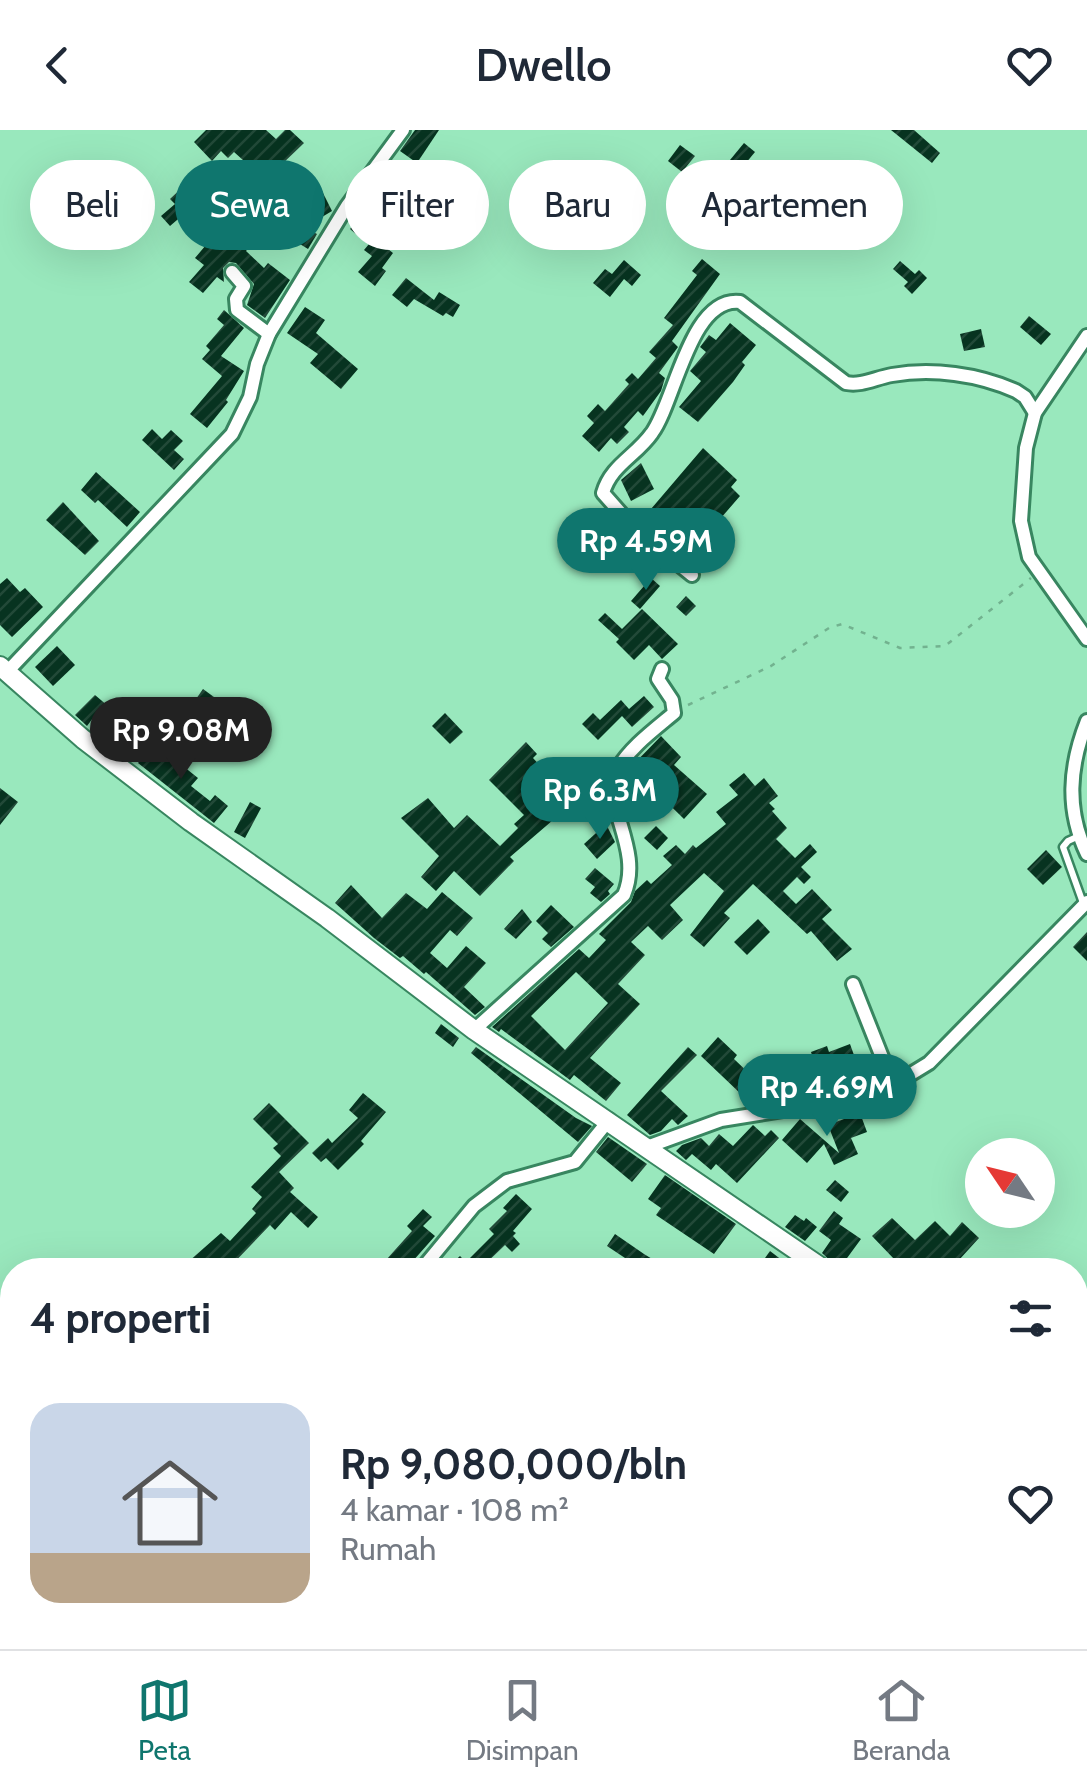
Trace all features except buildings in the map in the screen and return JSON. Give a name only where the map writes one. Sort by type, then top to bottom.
[{"type":"street","points":[[402,130],[347,206],[269,334],[250,397],[232,434],[3,670],[82,739],[474,1030],[808,1258]]},
{"type":"street","points":[[232,272],[244,286],[236,299],[237,310],[269,334]]},
{"type":"street","points":[[692,575],[634,528],[602,493],[612,471],[653,432],[694,336],[710,314],[726,302],[740,302],[846,383],[859,385],[910,373],[947,372],[1016,391],[1035,412]]},
{"type":"street","points":[[1087,336],[1035,412],[1026,448],[1021,521],[1028,558],[1087,639]]},
{"type":"street","points":[[474,1030],[624,895],[630,871],[628,847],[614,804],[616,772],[632,751],[674,713],[672,700],[658,679],[662,669]]},
{"type":"street","points":[[1087,721],[1077,745],[1071,784],[1072,814],[1087,854]]},
{"type":"street","points":[[647,1146],[721,1120],[851,1099],[893,1085],[929,1063],[1086,903]]},
{"type":"street","points":[[853,984],[893,1085]]},
{"type":"street","points":[[430,1258],[474,1206],[507,1181],[575,1162],[608,1120]]},
{"type":"lane","points":[[1079,836],[1063,847],[1086,903]]},
{"type":"path","points":[[674,713],[771,666],[829,628],[842,624],[900,648],[945,646],[1038,572]]}]
